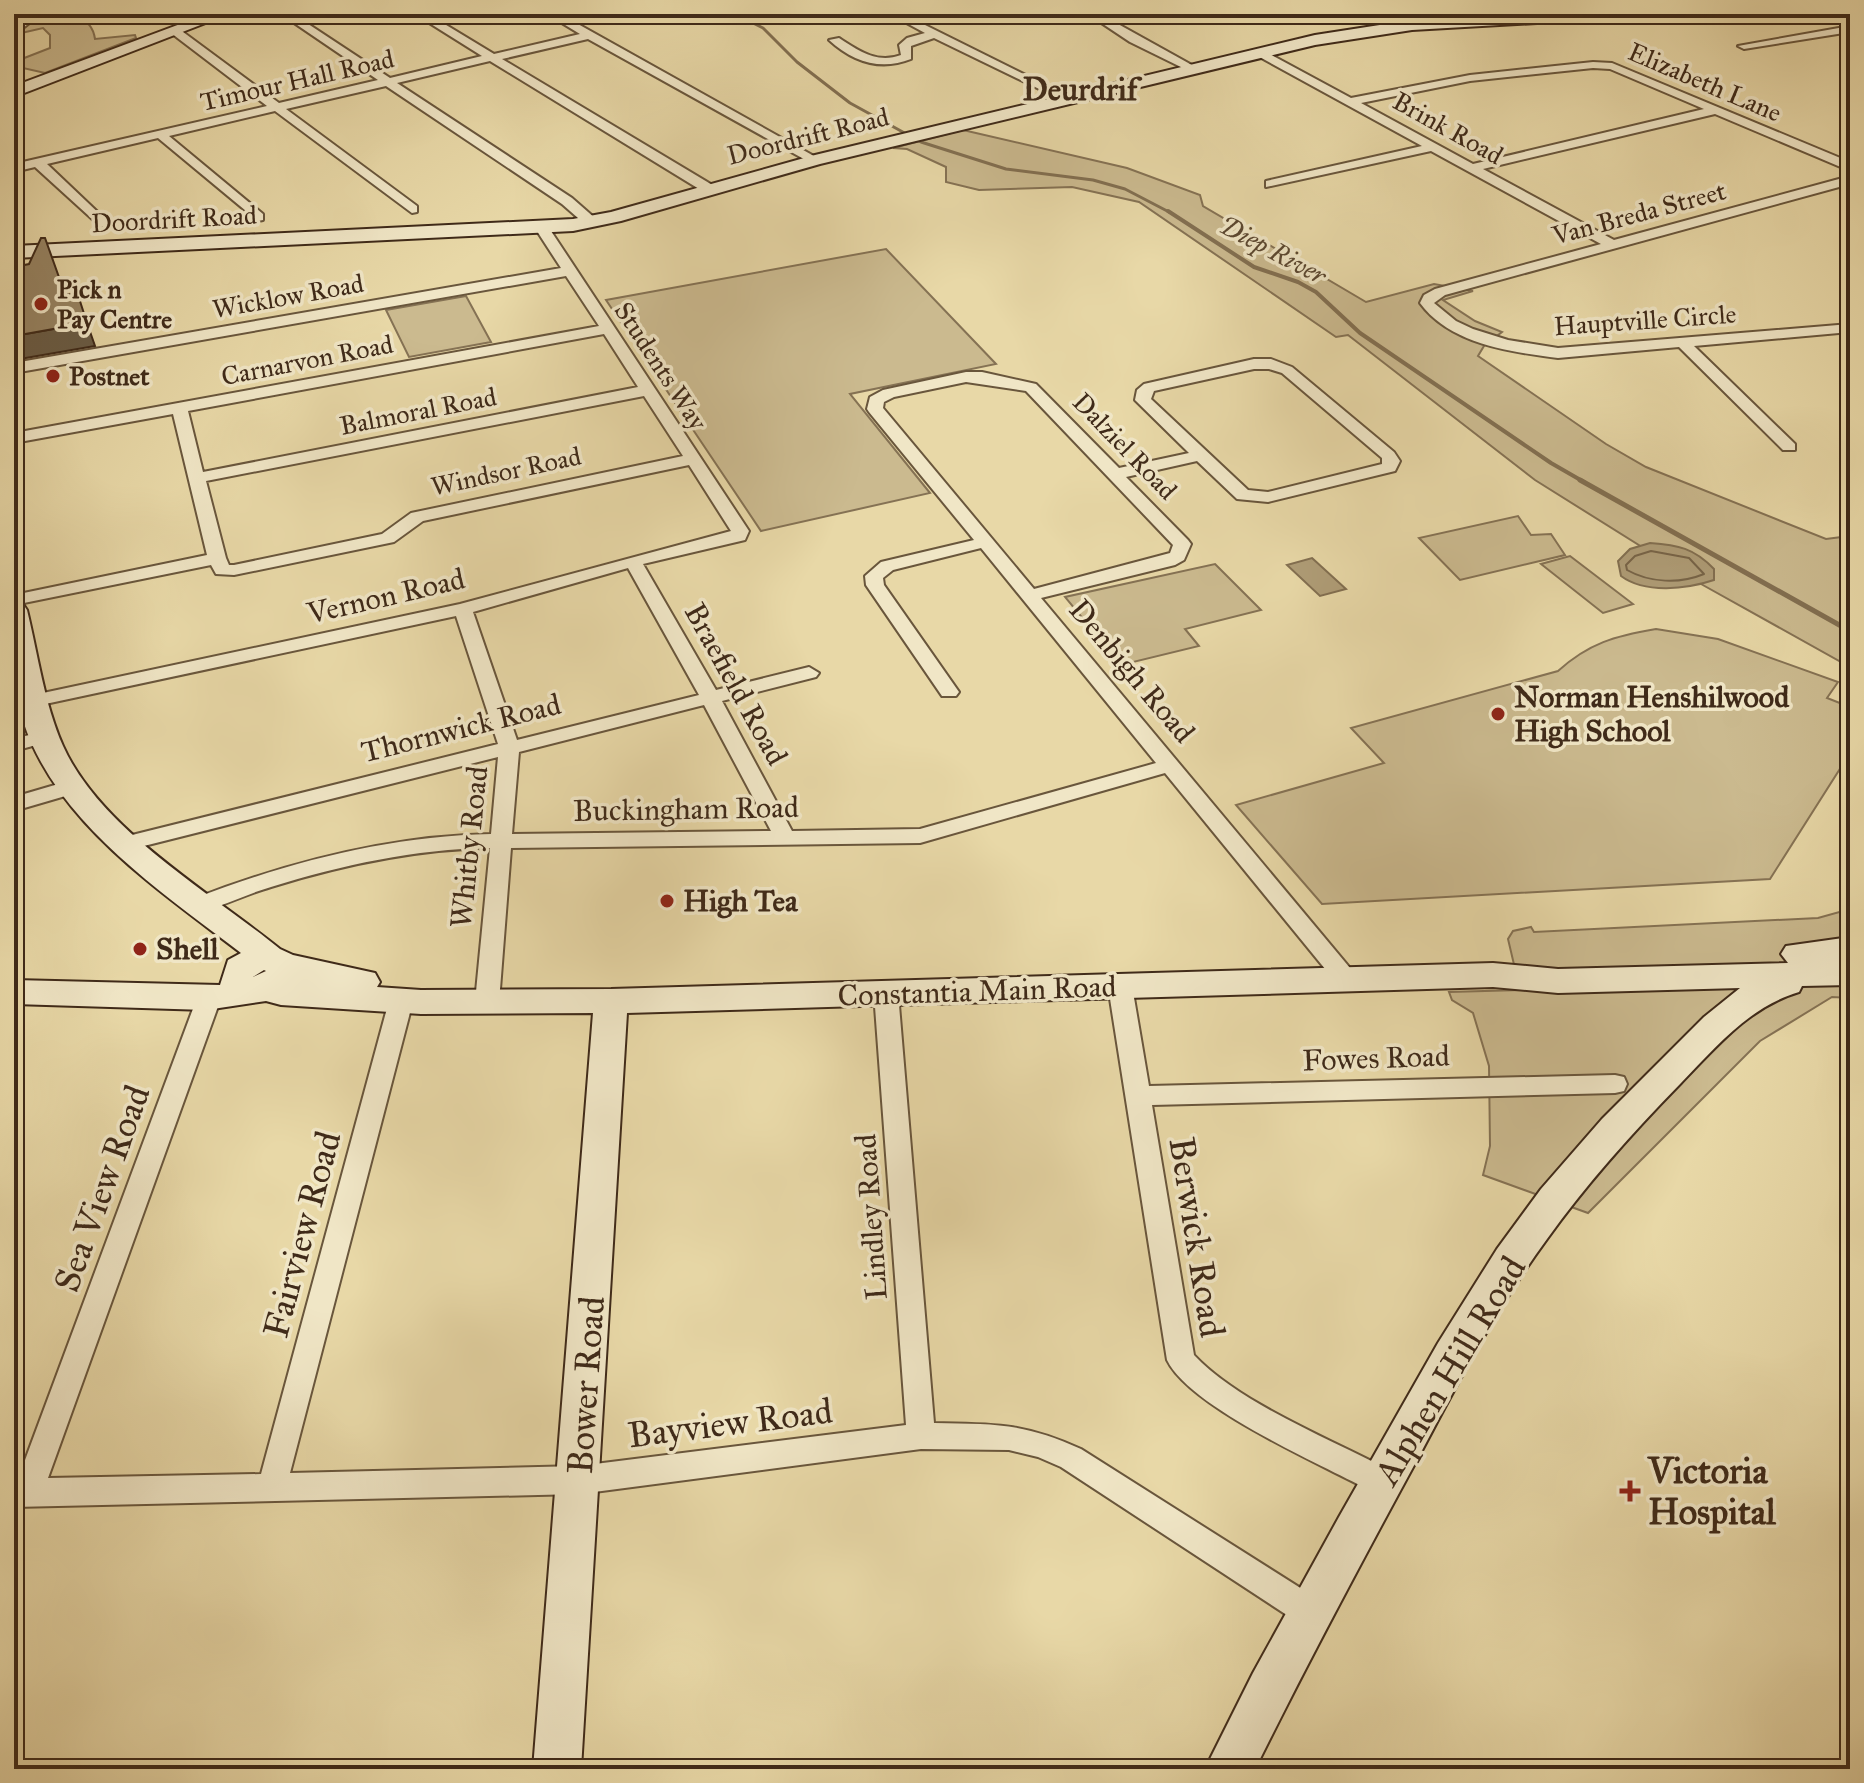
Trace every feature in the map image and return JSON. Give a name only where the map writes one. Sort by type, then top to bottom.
[{"type":"street","points":[[14,32],[36,14]]},
{"type":"street","points":[[14,92],[221,14]]},
{"type":"street","points":[[286,14],[567,201],[591,222]]},
{"type":"street","points":[[420,14],[709,189]]},
{"type":"street","points":[[552,14],[815,160]]},
{"type":"street","points":[[1093,14],[1134,40],[1193,69]]},
{"type":"street","name":"Doordrift Road","points":[[14,252],[542,228],[591,222],[891,141],[1363,31],[1432,23],[1607,14]]},
{"type":"street","points":[[905,15],[936,34],[1068,99]]},
{"type":"street","points":[[1837,20],[1850,27]]},
{"type":"street","points":[[1339,21],[1363,31]]},
{"type":"street","points":[[1744,46],[1850,27]]},
{"type":"street","points":[[175,31],[412,209]]},
{"type":"street","points":[[835,40],[866,61],[883,63],[907,57],[905,45],[911,40],[936,34]]},
{"type":"street","name":"Timour Hall Road","points":[[14,168],[590,35]]},
{"type":"street","name":"Brink Road","points":[[1260,53],[1613,245]]},
{"type":"street","name":"Elizabeth Lane","points":[[1349,102],[1470,78],[1599,64],[1626,69],[1712,111],[1850,167]]},
{"type":"street","points":[[1471,168],[1712,111]]},
{"type":"street","points":[[160,134],[258,217]]},
{"type":"street","points":[[1271,184],[1433,147]]},
{"type":"street","points":[[38,163],[101,223]]},
{"type":"street","name":"Van Breda Street","points":[[1440,292],[1850,180]]},
{"type":"street","name":"Students Way","points":[[542,228],[740,531]]},
{"type":"street","name":"Wicklow Road","points":[[14,368],[570,271]]},
{"type":"street","name":"Hauptville Circle","points":[[1440,292],[1428,300],[1434,312],[1477,336],[1513,347],[1573,353],[1850,328]]},
{"type":"street","name":"Carnarvon Road","points":[[14,438],[608,329]]},
{"type":"street","points":[[1683,343],[1789,447]]},
{"type":"street","points":[[1264,363],[1287,370],[1392,461],[1389,467],[1380,471],[1258,498],[1236,490],[1200,455],[1143,400],[1145,390],[1264,363]]},
{"type":"street","name":"Dalziel Road","points":[[876,400],[889,393],[966,377],[1007,382],[1035,390],[1182,544],[1178,556],[1169,561],[1031,595]]},
{"type":"street","name":"Balmoral Road","points":[[197,478],[649,390]]},
{"type":"street","name":"Denbigh Road","points":[[876,400],[875,409],[1347,980]]},
{"type":"street","points":[[179,408],[217,558]]},
{"type":"street","points":[[1116,474],[1200,455]]},
{"type":"street","name":"Windsor Road","points":[[14,600],[217,558],[222,570],[234,570],[388,538],[417,517],[693,459]]},
{"type":"street","name":"Vernon Road","points":[[36,700],[463,609],[633,561],[734,538],[740,531]]},
{"type":"street","points":[[949,692],[875,585],[874,576],[887,566],[985,542]]},
{"type":"street","name":"Braefield Road","points":[[633,561],[744,758],[785,838]]},
{"type":"street","name":"Whitby Road","points":[[463,609],[509,747],[487,1002]]},
{"type":"street","points":[[14,610],[44,737],[72,787],[128,843],[207,909],[257,974]]},
{"type":"street","name":"Thornwick Road","points":[[128,843],[809,673]]},
{"type":"street","points":[[14,745],[44,737]]},
{"type":"street","name":"Buckingham Road","points":[[207,909],[246,888],[370,854],[442,842],[904,837],[936,833],[1171,765]]},
{"type":"street","points":[[14,804],[72,787]]},
{"type":"street","points":[[1742,978],[1767,965],[1834,951]]},
{"type":"street","name":"Constantia Main Road","points":[[1516,975],[1551,967],[1693,962],[1834,951]]},
{"type":"street","points":[[17,998],[186,989],[257,974]]},
{"type":"street","points":[[110,993],[209,998],[257,974]]},
{"type":"street","name":"Constantia Main Road","points":[[257,974],[437,1001]]},
{"type":"street","name":"Constantia Main Road","points":[[257,974],[281,993],[401,1001],[487,1002],[1516,975],[1558,981],[1850,975]]},
{"type":"street","name":"Alphen Hill Road","points":[[1229,1769],[1310,1612],[1497,1281],[1554,1200],[1653,1090],[1731,1015],[1770,987],[1850,975]]},
{"type":"street","name":"Alphen Hill Road","points":[[1731,1015],[1734,990],[1742,978]]},
{"type":"street","name":"Berwick Road","points":[[1120,986],[1177,1347],[1187,1371],[1222,1394],[1383,1482]]},
{"type":"street","name":"Lindley Road","points":[[886,993],[921,1436]]},
{"type":"street","name":"Sea View Road","points":[[21,1493],[209,998]]},
{"type":"street","name":"Fairview Road","points":[[272,1486],[401,1001]]},
{"type":"street","name":"Bower Road","points":[[557,1769],[611,1001]]},
{"type":"street","name":"Fowes Road","points":[[1139,1096],[1615,1084]]},
{"type":"street","name":"Bayview Road","points":[[21,1493],[579,1480],[921,1436],[1009,1437],[1042,1445],[1071,1458],[1310,1612]]},
{"type":"shaded area","points":[[40,14],[82,19],[88,23],[95,39],[135,35],[136,38],[45,73],[14,66],[14,62],[50,48],[50,35],[43,28],[17,34]]},
{"type":"shaded area","points":[[963,130],[1127,168],[1200,195],[1203,206],[1366,302],[1434,284],[1473,291],[1443,300],[1475,321],[1502,332],[1484,346],[1478,356],[1606,444],[1646,467],[1826,539],[1850,536],[1850,667],[1701,584],[1535,480],[1348,335],[1336,337],[1139,202],[1072,187],[979,190],[946,182],[946,167],[907,149],[893,148]]},
{"type":"shaded area","points":[[886,249],[996,364],[850,394],[930,493],[761,531],[606,300]]},
{"type":"shaded area","points":[[466,296],[491,342],[409,357],[386,310]]},
{"type":"shaded area","points":[[1518,516],[1531,535],[1551,534],[1565,555],[1460,580],[1419,538]]},
{"type":"shaded area","points":[[1570,556],[1633,604],[1603,613],[1541,564]]},
{"type":"shaded area","points":[[1215,564],[1261,610],[1185,629],[1199,646],[1121,665],[1065,597]]},
{"type":"shaded area","points":[[1656,629],[1718,639],[1838,682],[1827,698],[1850,707],[1850,753],[1770,879],[1322,904],[1236,805],[1384,763],[1351,728],[1558,671],[1569,661],[1603,642]]},
{"type":"shaded area","points":[[1850,909],[1850,998],[1832,997],[1760,1041],[1588,1213],[1483,1175],[1490,1146],[1489,1066],[1473,1013],[1452,1000],[1449,992],[1520,990],[1508,939],[1513,931],[1531,927],[1534,932],[1818,918]]},
{"type":"water","points":[[1650,543],[1692,552],[1714,569],[1714,580],[1691,586],[1654,588],[1621,576],[1618,561],[1630,549]]},
{"type":"water","points":[[1312,558],[1346,589],[1320,596],[1287,565]]},
{"type":"building","points":[[41,238],[45,238],[65,294],[78,295],[87,323],[14,336],[14,267],[29,264]]},
{"type":"waterway","name":"Diep River","points":[[735,14],[763,28],[797,62],[850,103],[921,142],[1006,169],[1093,180],[1125,189],[1171,213]]},
{"type":"waterway","name":"Diep River","points":[[1168,211],[1254,267],[1298,282],[1316,292],[1360,333],[1551,463],[1584,482]]},
{"type":"waterway","name":"Diep River","points":[[1580,480],[1850,631]]},
{"type":"place","name":"Pick n Pay Centre","points":[[41,304]]},
{"type":"place","name":"Postnet","points":[[53,376]]},
{"type":"place","name":"Norman Henshilwood High School","points":[[1498,714]]},
{"type":"place","name":"High Tea","points":[[667,901]]},
{"type":"place","name":"Shell","points":[[140,949]]},
{"type":"place","name":"Victoria Hospital","points":[[1630,1491]]},
{"type":"district","name":"Deurdrif","points":[[1080,89]]}]
